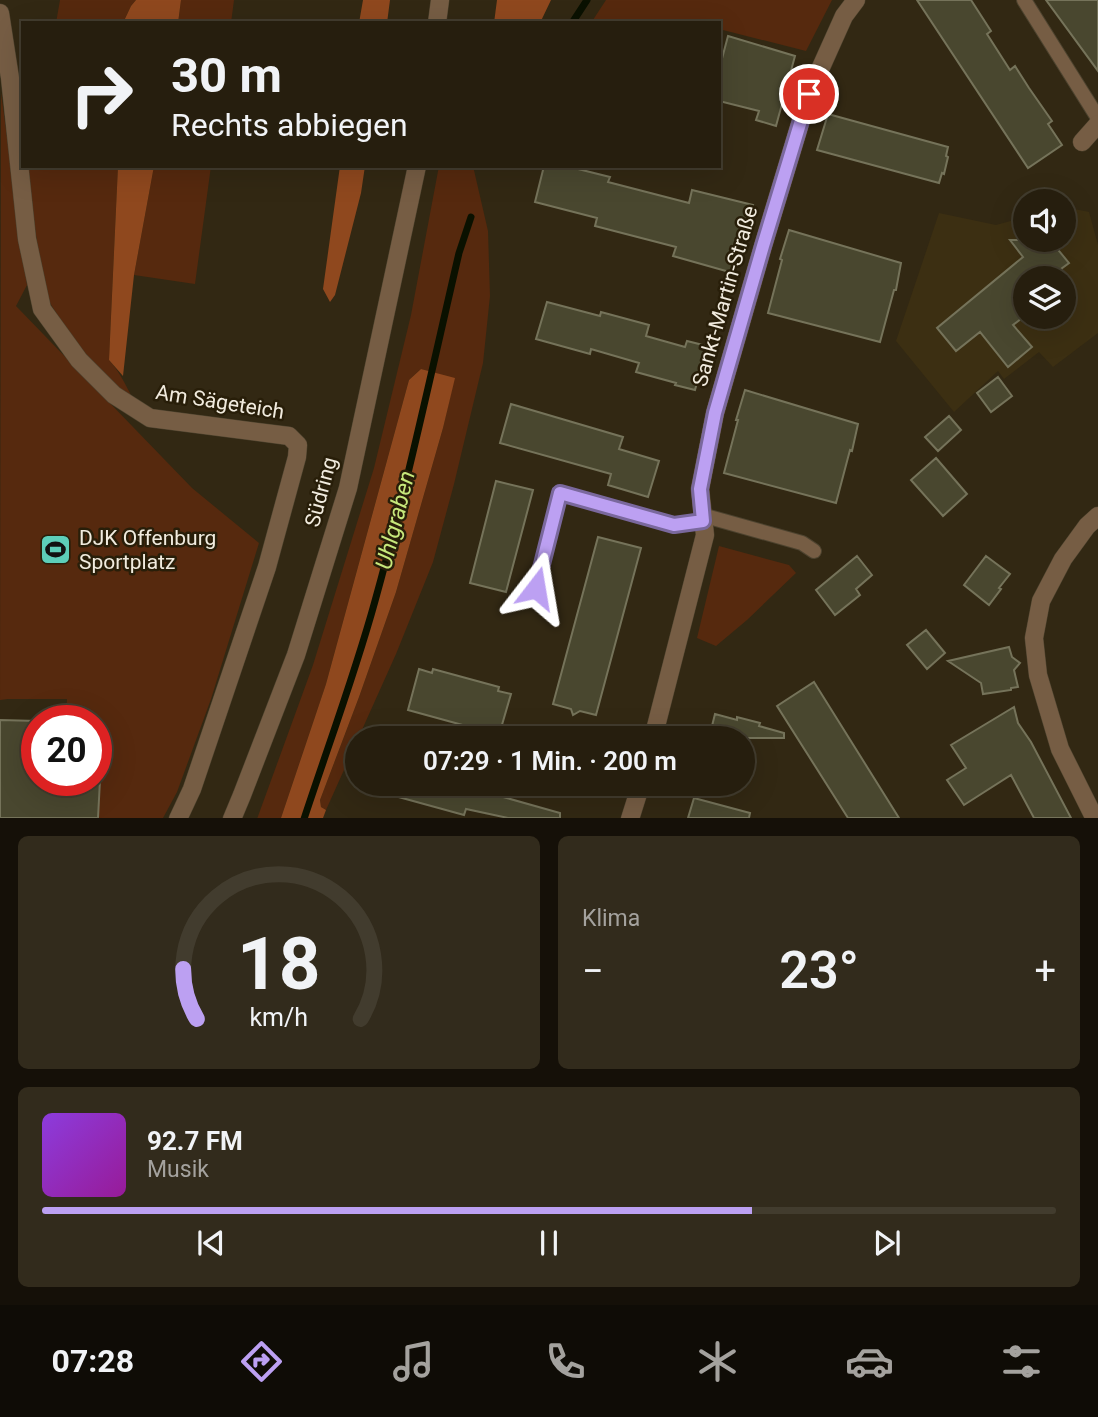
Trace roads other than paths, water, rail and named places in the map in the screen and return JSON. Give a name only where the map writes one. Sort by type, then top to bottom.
[{"type":"street","points":[[437,21],[440,0]]},
{"type":"street","name":"Sankt-Martin-Straße","points":[[656,726],[705,535],[700,489],[715,413],[809,94],[844,16],[856,0]]},
{"type":"street","name":"Am Sägeteich","points":[[0,13],[10,78],[27,239],[42,310],[79,359],[114,395],[150,418],[289,436],[298,446],[267,567],[192,789],[178,818]]},
{"type":"street","points":[[1082,142],[1098,124]]},
{"type":"street","name":"Südring","points":[[232,818],[296,655],[348,488],[417,168]]},
{"type":"street","points":[[1094,808],[1060,748],[1038,675],[1034,638],[1041,601],[1063,559],[1087,526],[1098,516]]},
{"type":"street","points":[[630,818],[636,796]]},
{"type":"lane","points":[[1024,0],[1098,118]]},
{"type":"lane","points":[[536,588],[560,493],[674,525],[703,518],[802,543],[814,551]]},
{"type":"waterway","name":"Uhlgraben","points":[[573,21],[587,0]]},
{"type":"waterway","name":"Uhlgraben","points":[[304,818],[350,683],[387,558],[459,253],[471,217]]},
{"type":"place","name":"DJK Offenburg Sportplatz","points":[[56,550]]}]
